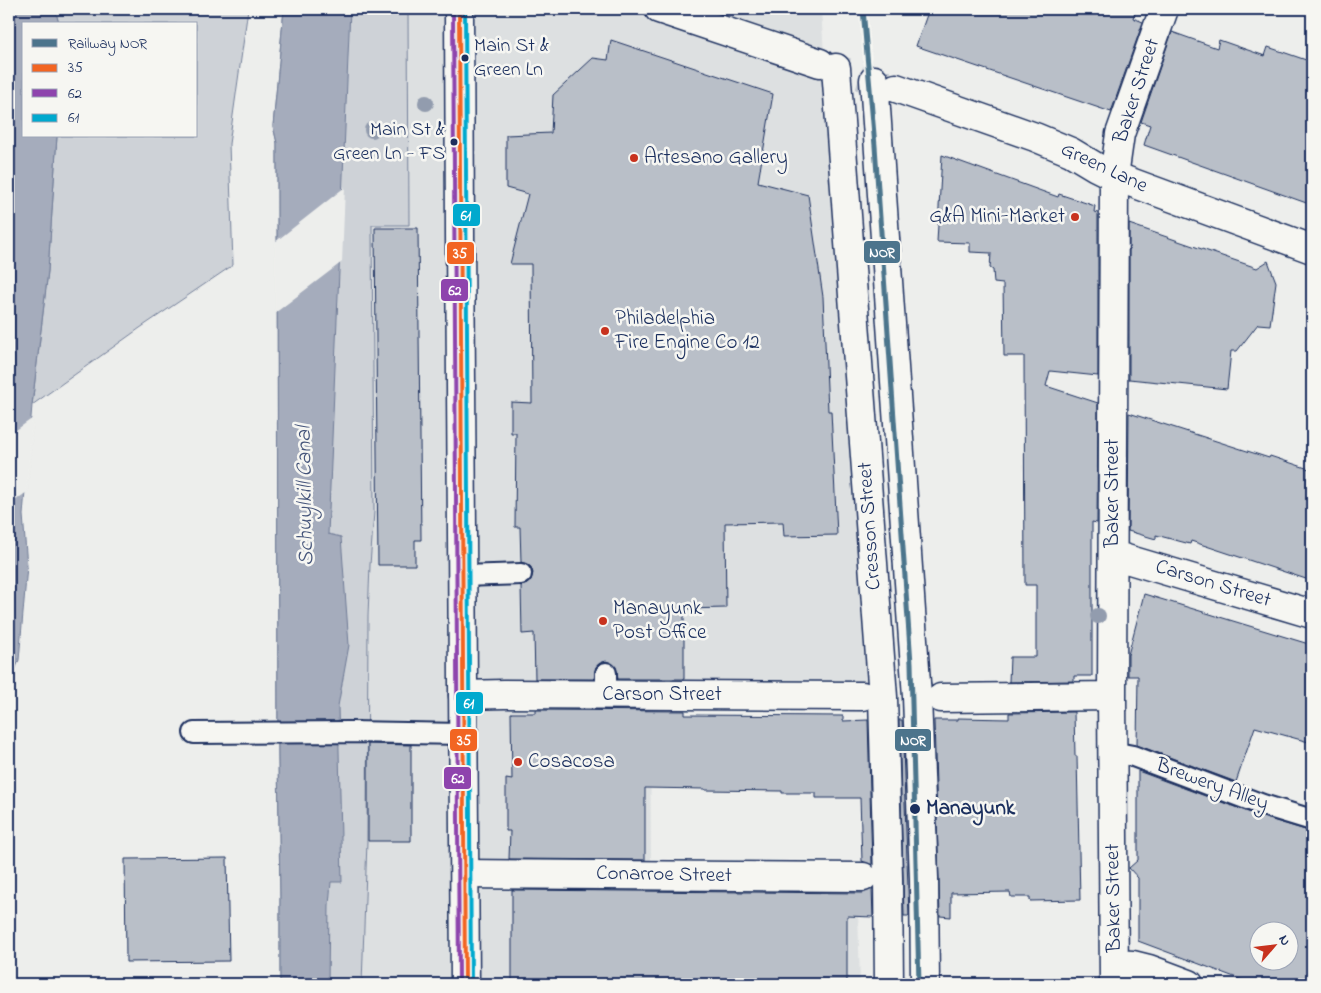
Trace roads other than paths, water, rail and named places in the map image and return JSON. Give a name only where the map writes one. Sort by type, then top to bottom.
[{"type":"street","points":[[459,9],[465,984]]},
{"type":"street","name":"Cresson Street","points":[[660,9],[828,65],[883,697],[889,984]]},
{"type":"street","name":"Baker Street","points":[[1114,974],[1112,696],[1114,176],[1120,134],[1164,9]]},
{"type":"street","name":"Cresson Street","points":[[885,84],[918,698],[924,878],[925,984]]},
{"type":"street","name":"Green Lane","points":[[885,84],[1035,137],[1071,152],[1096,168],[1114,176],[1312,249]]},
{"type":"street","name":"Carson Street","points":[[1113,555],[1312,614]]},
{"type":"street","name":"Carson Street","points":[[463,695],[606,684],[862,696]]},
{"type":"street","points":[[942,698],[1112,696]]},
{"type":"street","name":"Conarroe Street","points":[[465,874],[863,877]]},
{"type":"street","points":[[1114,974],[1133,965],[1189,984]]},
{"type":"lane","points":[[462,576],[521,574]]},
{"type":"lane","points":[[194,733],[350,732],[463,734]]},
{"type":"lane","name":"Brewery Alley","points":[[1112,752],[1133,756],[1263,805],[1312,820]]},
{"type":"water","points":[[9,9],[55,9],[58,22],[22,22],[22,138],[57,138],[48,271],[32,405],[23,515],[27,566],[19,660],[9,685]]},
{"type":"water","name":"Schuylkill Canal","points":[[284,9],[350,9],[328,534],[341,537],[349,645],[338,706],[342,882],[331,882],[328,984],[280,984],[277,143],[273,126]]},
{"type":"tunnel","points":[[820,63],[896,88]]},
{"type":"tunnel","points":[[862,696],[941,698]]},
{"type":"rail line","name":"NOR","points":[[863,9],[875,146],[911,663],[919,984]]},
{"type":"place","name":"Main St & Green Ln","points":[[465,58]]},
{"type":"place","name":"Main St & Green Ln - FS","points":[[454,142]]},
{"type":"place","name":"Artesano Gallery","points":[[634,158]]},
{"type":"place","name":"G&A Mini-Market","points":[[1075,217]]},
{"type":"place","name":"Philadelphia Fire Engine Co 12","points":[[605,331]]},
{"type":"place","name":"Manayunk Post Office","points":[[603,621]]},
{"type":"place","name":"Cosacosa","points":[[518,762]]},
{"type":"place","name":"Manayunk","points":[[915,809]]}]
